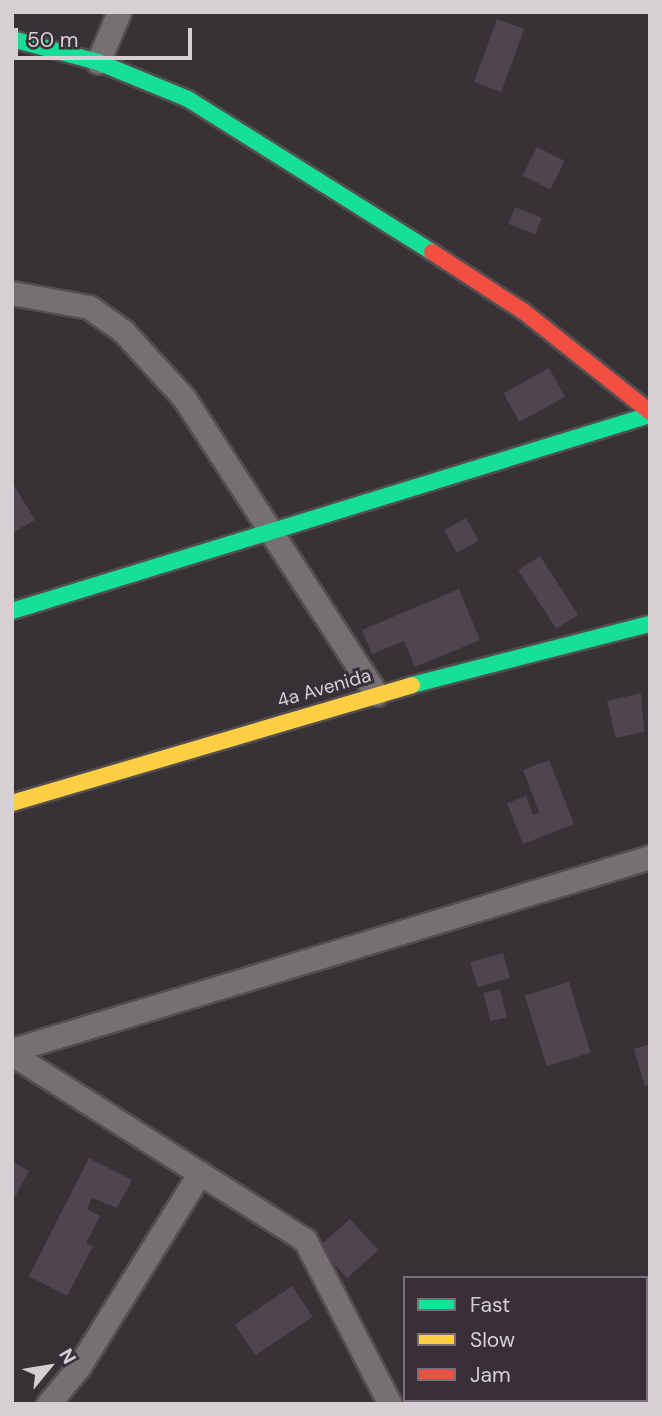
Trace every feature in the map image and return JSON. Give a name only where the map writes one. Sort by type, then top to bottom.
[{"type":"street","points":[[98,62],[119,12]]},
{"type":"street","points":[[12,39],[98,62],[188,99],[256,138],[523,312],[650,414]]},
{"type":"street","points":[[12,293],[89,307],[123,331],[184,398],[376,694]]},
{"type":"street","points":[[12,611],[650,414]]},
{"type":"street","name":"4a Avenida","points":[[12,803],[376,694],[650,624]]},
{"type":"street","points":[[12,1052],[650,857]]},
{"type":"street","points":[[12,1052],[305,1240],[390,1404]]},
{"type":"street","points":[[48,1404],[78,1368],[200,1173]]},
{"type":"building","points":[[497,19],[524,29],[501,92],[474,82]]},
{"type":"building","points":[[537,147],[565,161],[550,190],[522,176]]},
{"type":"building","points":[[515,207],[542,218],[535,235],[508,224]]},
{"type":"building","points":[[549,368],[565,397],[520,422],[504,393]]},
{"type":"building","points":[[12,482],[35,520],[12,533]]},
{"type":"building","points":[[466,518],[479,541],[457,553],[444,530]]},
{"type":"building","points":[[540,556],[578,615],[556,629],[518,570]]},
{"type":"building","points":[[459,589],[480,640],[415,667],[404,641],[372,654],[362,630]]},
{"type":"building","points":[[641,693],[644,732],[616,738],[607,701]]},
{"type":"building","points":[[549,760],[574,824],[523,844],[507,803],[526,796],[533,815],[539,812],[523,770]]},
{"type":"building","points":[[503,953],[510,978],[477,987],[470,962]]},
{"type":"building","points":[[569,982],[591,1053],[547,1066],[525,995]]},
{"type":"building","points":[[500,989],[507,1017],[491,1021],[484,993]]},
{"type":"building","points":[[650,1044],[650,1085],[645,1086],[634,1049]]},
{"type":"building","points":[[89,1158],[132,1180],[117,1208],[92,1198],[87,1209],[100,1216],[86,1243],[93,1246],[67,1296],[29,1276]]},
{"type":"building","points":[[12,1161],[29,1171],[12,1202]]},
{"type":"building","points":[[350,1219],[378,1250],[347,1278],[319,1247]]},
{"type":"building","points":[[292,1286],[313,1317],[255,1355],[235,1325]]},
{"type":"traffic: fast","points":[[12,39],[98,62],[188,99],[432,252]]},
{"type":"traffic: fast","points":[[12,611],[650,415]]},
{"type":"traffic: fast","points":[[412,685],[650,624]]},
{"type":"traffic: slow","points":[[12,803],[412,685]]},
{"type":"traffic: jam","points":[[432,252],[523,311],[650,412]]}]
